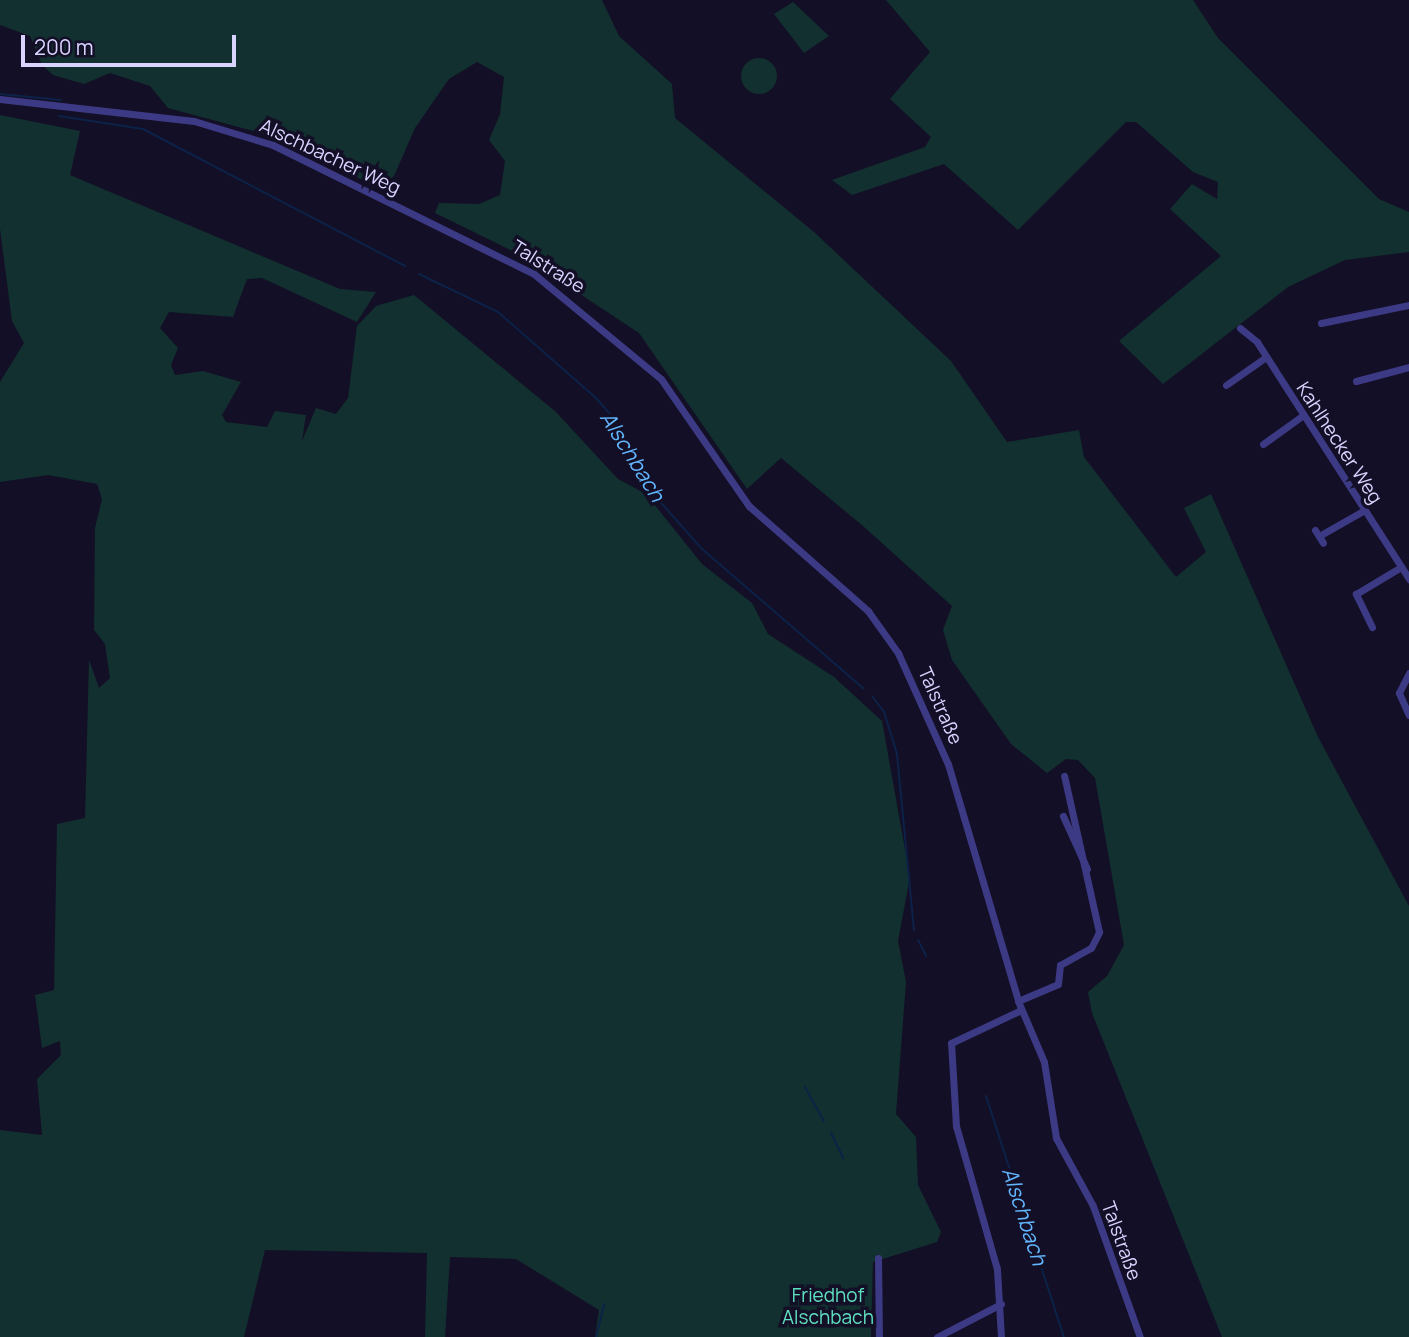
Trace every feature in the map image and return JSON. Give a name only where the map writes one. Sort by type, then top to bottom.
[{"type":"street","name":"Alschbacher Weg","points":[[0,99],[167,117],[246,134],[474,242]]},
{"type":"street","name":"Talstraße","points":[[474,242],[534,274],[603,324],[661,379],[749,506],[890,637],[948,764],[1018,1002],[1044,1062],[1056,1138],[1093,1206],[1140,1337]]},
{"type":"street","points":[[1321,323],[1409,306]]},
{"type":"street","name":"Kahlhecker Weg","points":[[1240,328],[1266,357],[1409,579]]},
{"type":"street","points":[[1226,385],[1266,357]]},
{"type":"street","points":[[1356,381],[1409,367]]},
{"type":"street","points":[[1263,443],[1302,416]]},
{"type":"street","points":[[1319,537],[1363,511]]},
{"type":"street","points":[[1372,627],[1356,594],[1401,567]]},
{"type":"street","points":[[1409,673],[1399,693],[1409,715]]},
{"type":"street","points":[[1018,1002],[1058,984],[1060,965],[1097,940],[1087,870],[1065,776]]},
{"type":"street","points":[[1063,816],[1087,870]]},
{"type":"street","points":[[1001,1337],[1001,1304],[994,1255],[956,1126],[951,1044],[961,1034],[1021,1010]]},
{"type":"street","points":[[878,1258],[879,1337]]},
{"type":"street","points":[[936,1337],[1001,1304]]},
{"type":"green space","points":[[0,0],[602,0],[619,36],[672,84],[675,118],[814,232],[951,361],[1007,442],[1079,430],[1084,457],[1176,577],[1206,552],[1184,508],[1211,494],[1318,737],[1409,906],[1409,1337],[1222,1337],[1092,1013],[1088,992],[1107,976],[1124,945],[1095,778],[1078,760],[1066,759],[1047,773],[1011,744],[952,660],[943,630],[952,606],[863,526],[781,458],[747,489],[639,333],[521,255],[435,213],[439,203],[479,204],[500,195],[505,161],[489,140],[500,114],[504,77],[477,62],[449,79],[415,128],[394,176],[380,188],[264,134],[168,108],[150,86],[110,73],[84,84],[53,75],[42,65],[30,36],[0,25]]},
{"type":"green space","points":[[886,0],[1193,0],[1218,38],[1379,199],[1409,212],[1409,252],[1345,260],[1288,287],[1163,384],[1119,341],[1221,256],[1170,209],[1192,184],[1217,199],[1218,182],[1193,172],[1136,122],[1126,122],[1018,230],[944,164],[852,195],[832,180],[925,147],[931,137],[890,99],[930,52]]},
{"type":"green space","points":[[793,2],[829,36],[804,53],[774,14]]},
{"type":"green space","points":[[759,58],[772,63],[777,76],[772,89],[759,94],[746,89],[741,76],[746,63]]},
{"type":"green space","name":"Friedhof Alschbach","points":[[0,115],[80,131],[70,175],[340,289],[376,292],[357,322],[262,278],[247,279],[233,317],[169,312],[160,328],[178,348],[171,365],[175,375],[203,371],[241,382],[222,415],[226,422],[267,427],[275,411],[306,415],[302,441],[316,408],[336,414],[348,398],[357,326],[376,306],[414,295],[556,412],[618,479],[646,494],[702,564],[752,603],[768,634],[834,677],[882,721],[910,877],[898,941],[906,982],[896,1114],[916,1137],[918,1185],[941,1232],[937,1242],[873,1262],[871,1337],[595,1337],[599,1310],[516,1259],[450,1257],[445,1337],[425,1337],[427,1253],[265,1250],[244,1337],[0,1337],[0,1130],[42,1135],[37,1079],[61,1055],[60,1041],[42,1048],[35,995],[54,990],[57,824],[85,818],[89,660],[99,688],[110,678],[105,644],[94,630],[95,528],[102,499],[97,484],[48,475],[0,482],[0,382],[24,343],[12,321],[0,229]]},
{"type":"waterway","name":"Alschbach","points":[[0,94],[61,100]]},
{"type":"waterway","name":"Alschbach","points":[[59,116],[143,129],[405,266]]},
{"type":"waterway","name":"Alschbach","points":[[419,274],[498,312],[596,398],[620,426],[647,487],[702,549],[863,688]]},
{"type":"waterway","name":"Alschbach","points":[[872,696],[884,712],[897,754],[914,930]]},
{"type":"waterway","name":"Alschbach","points":[[918,940],[926,956]]},
{"type":"waterway","points":[[805,1087],[824,1121]]},
{"type":"waterway","name":"Alschbach","points":[[986,1096],[1064,1337]]},
{"type":"waterway","points":[[831,1133],[843,1158]]},
{"type":"waterway","points":[[596,1337],[604,1304]]}]
